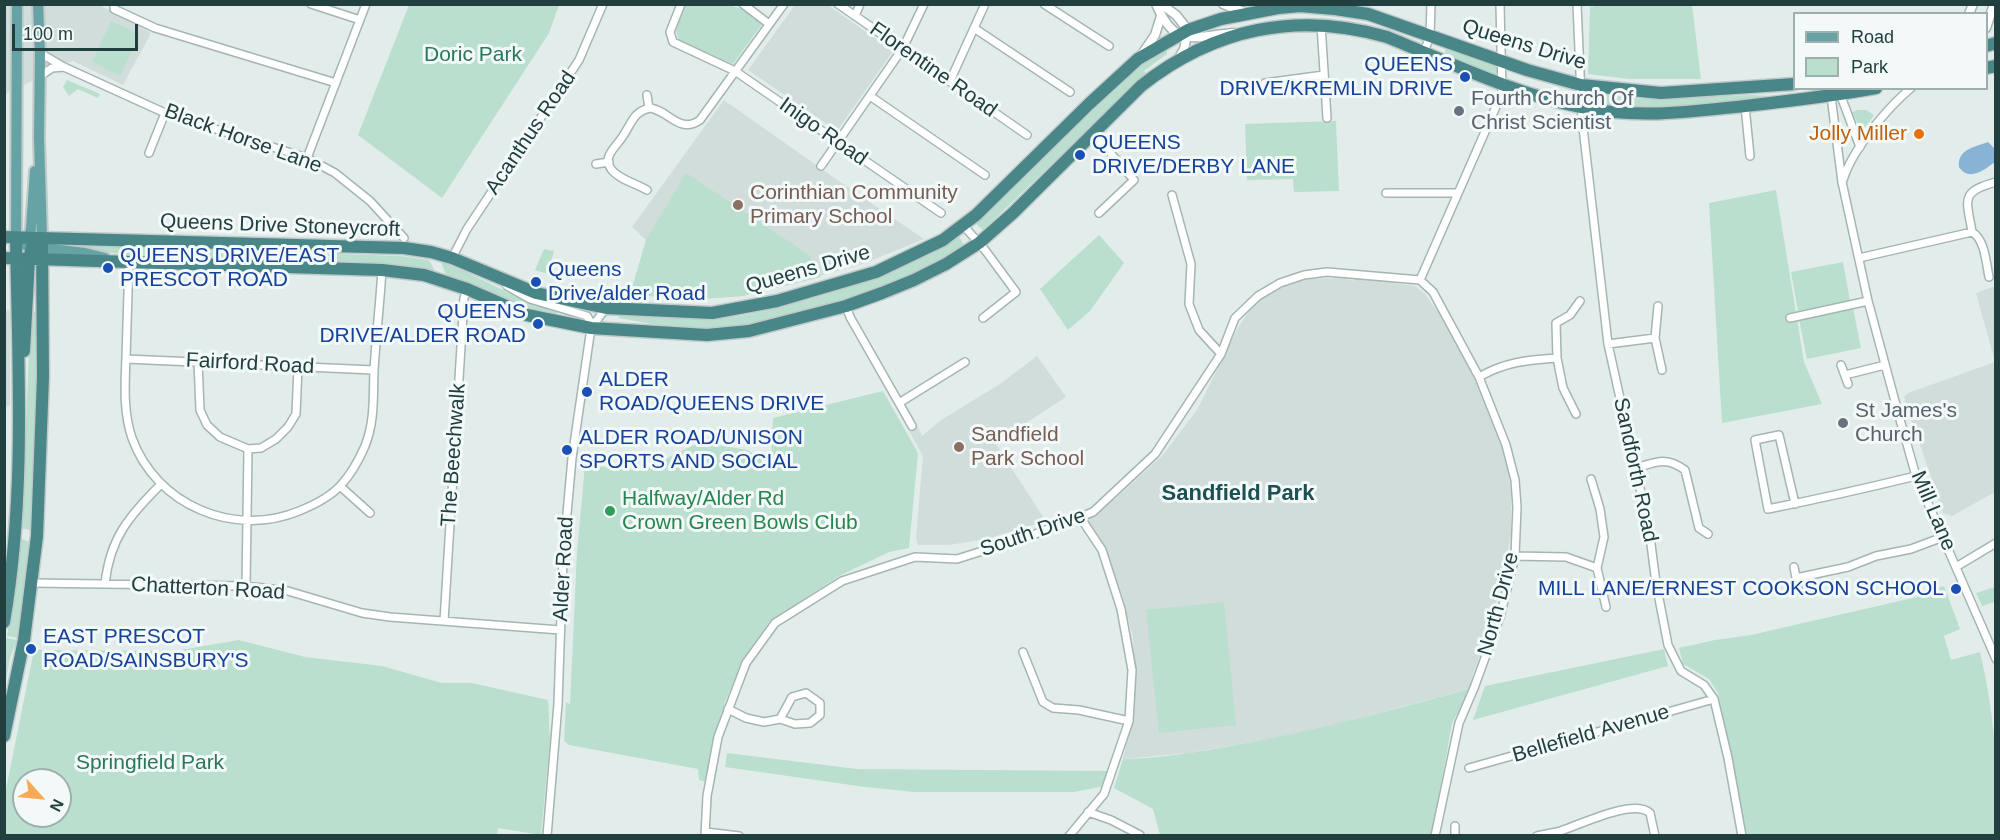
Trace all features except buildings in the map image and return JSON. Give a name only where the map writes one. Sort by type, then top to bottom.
[{"type":"highway","name":"Queens Drive","points":[[536,293],[606,308],[712,313],[777,301],[876,272],[923,251],[963,225],[1004,189],[1089,104],[1138,59],[1184,34],[1221,18],[1249,10],[1300,6],[1335,7],[1368,14],[1527,70],[1581,85],[1661,93],[1793,84]]},
{"type":"highway","name":"Queens Drive","points":[[527,315],[591,328],[707,335],[748,331],[846,306],[914,280],[946,264],[979,243],[1013,213],[1141,86],[1178,60],[1250,31],[1293,24],[1368,31],[1535,96],[1581,108],[1627,114],[1684,113],[1842,91]]},
{"type":"highway","name":"Queens Drive Stoneycroft","points":[[24,248],[404,248],[452,258],[536,293]]},
{"type":"highway","name":"Queens Drive Stoneycroft","points":[[24,248],[123,261],[382,270],[424,274],[467,289],[527,315]]},
{"type":"highway","points":[[4,622],[15,534],[24,248]]},
{"type":"highway","points":[[4,736],[24,640],[32,583],[42,447],[24,248]]},
{"type":"main road","points":[[17,4],[24,248]]},
{"type":"main road","points":[[24,248],[39,138],[38,4]]},
{"type":"street","points":[[114,4],[114,9],[155,28],[336,83]]},
{"type":"street","points":[[311,4],[360,20]]},
{"type":"street","points":[[307,158],[366,4]]},
{"type":"street","name":"Acanthus Road","points":[[452,258],[467,229],[579,60],[603,4]]},
{"type":"street","name":"Inigo Road","points":[[681,4],[670,32],[673,42],[735,71],[942,213]]},
{"type":"street","points":[[743,4],[769,24]]},
{"type":"street","points":[[647,190],[615,172],[609,162],[613,147],[625,134],[635,114],[649,108],[663,112],[677,123],[692,125],[700,120],[784,4]]},
{"type":"street","name":"Florentine Road","points":[[838,4],[1028,135]]},
{"type":"street","points":[[855,16],[860,4]]},
{"type":"street","points":[[820,166],[903,48],[924,4]]},
{"type":"street","points":[[950,81],[986,4]]},
{"type":"street","points":[[1044,4],[1109,46]]},
{"type":"street","points":[[1156,4],[1168,28],[1184,34],[1250,31]]},
{"type":"street","points":[[1161,4],[1176,15],[1184,34],[1178,60]]},
{"type":"street","name":"Queens Drive","points":[[1223,4],[1249,10]]},
{"type":"street","points":[[1424,52],[1430,36],[1431,4]]},
{"type":"street","points":[[1420,280],[1502,93],[1500,4]]},
{"type":"street","name":"Sandforth Road","points":[[1577,4],[1581,108],[1608,344],[1649,529],[1656,583],[1668,645],[1679,668],[1684,674],[1704,685],[1713,699]]},
{"type":"street","points":[[1988,24],[1995,8]]},
{"type":"street","points":[[1138,59],[1155,35],[1161,16]]},
{"type":"street","points":[[1321,25],[1327,118]]},
{"type":"street","points":[[974,28],[1070,92]]},
{"type":"street","name":"Black Horse Lane","points":[[40,53],[64,67],[165,112],[307,158],[335,173],[370,201],[404,238]]},
{"type":"street","points":[[40,76],[52,68],[64,67]]},
{"type":"street","points":[[1265,83],[1324,75]]},
{"type":"street","points":[[1842,182],[1847,166],[1860,147],[1899,98],[1909,90]]},
{"type":"street","points":[[1842,91],[1860,147]]},
{"type":"street","name":"Mill Lane","points":[[1842,91],[1842,182],[1868,301],[1885,365],[1916,476],[1995,659]]},
{"type":"street","points":[[646,95],[649,108]]},
{"type":"street","points":[[870,96],[985,175]]},
{"type":"street","points":[[1745,106],[1750,156]]},
{"type":"street","points":[[149,153],[165,112]]},
{"type":"street","points":[[1093,133],[1134,180],[1099,213]]},
{"type":"street","points":[[596,164],[609,162]]},
{"type":"street","points":[[1972,232],[1967,201],[1969,195],[1978,187],[1995,182]]},
{"type":"street","points":[[1386,193],[1458,194]]},
{"type":"street","points":[[1172,195],[1191,264],[1189,304],[1199,330],[1221,354]]},
{"type":"street","points":[[963,225],[1016,292],[983,318]]},
{"type":"street","points":[[1859,258],[1972,232],[1981,241],[1989,277]]},
{"type":"street","points":[[123,261],[125,401],[128,426],[141,457],[161,484],[178,498],[206,513],[246,521],[284,517],[313,506],[340,486],[356,465],[366,443],[374,414],[374,370],[382,270]]},
{"type":"street","name":"South Drive","points":[[705,834],[707,796],[718,737],[746,663],[775,623],[842,581],[915,557],[957,559],[1030,536],[1094,512],[1155,454],[1221,354],[1235,318],[1258,297],[1280,283],[1304,275],[1327,272],[1420,280]]},
{"type":"street","points":[[493,276],[530,299],[587,316],[591,322],[591,328]]},
{"type":"street","name":"North Drive","points":[[1420,280],[1433,292],[1479,376],[1506,445],[1515,480],[1517,507],[1515,556],[1500,617],[1459,723],[1435,836]]},
{"type":"street","name":"The Beechwalk","points":[[444,621],[464,298],[467,289]]},
{"type":"street","points":[[1576,414],[1563,388],[1557,358],[1556,323],[1570,315],[1580,301]]},
{"type":"street","points":[[1790,318],[1868,301]]},
{"type":"street","points":[[846,306],[912,426]]},
{"type":"street","points":[[1658,306],[1655,338],[1662,370]]},
{"type":"street","name":"Alder Road","points":[[547,836],[558,704],[563,558],[572,458],[591,328],[606,308]]},
{"type":"street","points":[[1608,344],[1655,338]]},
{"type":"street","points":[[1479,376],[1517,361],[1557,358]]},
{"type":"street","name":"Fairford Road","points":[[126,359],[374,370]]},
{"type":"street","points":[[198,361],[200,410],[207,425],[220,437],[248,449],[261,448],[276,439],[296,414],[298,367]]},
{"type":"street","points":[[899,403],[965,362]]},
{"type":"street","points":[[1841,365],[1848,384]]},
{"type":"street","points":[[1845,375],[1885,365]]},
{"type":"street","points":[[1795,504],[1779,435],[1755,440],[1768,509],[1795,504],[1916,476]]},
{"type":"street","points":[[246,586],[248,449]]},
{"type":"street","points":[[1636,468],[1662,460],[1676,464],[1685,470],[1699,528],[1708,534]]},
{"type":"street","points":[[1591,479],[1600,509],[1604,537],[1597,568],[1606,607]]},
{"type":"street","points":[[105,584],[111,549],[121,529],[134,511],[161,484]]},
{"type":"street","points":[[340,486],[370,513]]},
{"type":"street","points":[[1069,836],[1104,794],[1129,721],[1132,670],[1121,609],[1102,550],[1080,517]]},
{"type":"street","points":[[1796,578],[1848,567],[1876,556],[1911,549],[1942,537]]},
{"type":"street","points":[[1956,567],[1995,543]]},
{"type":"street","points":[[1515,556],[1566,557],[1597,568]]},
{"type":"street","points":[[1794,567],[1798,589]]},
{"type":"street","name":"Chatterton Road","points":[[32,583],[246,586],[288,591],[362,613],[560,630]]},
{"type":"street","points":[[1023,652],[1043,702],[1053,708],[1080,710],[1129,721]]},
{"type":"street","points":[[728,710],[746,718],[764,722],[780,718],[795,724],[810,723],[820,715],[820,703],[806,693],[792,697],[780,718]]},
{"type":"street","points":[[1713,699],[1728,758],[1742,836]]},
{"type":"street","name":"Bellefield Avenue","points":[[1469,768],[1713,699]]},
{"type":"street","points":[[1537,836],[1605,814],[1642,809],[1650,813],[1655,836]]},
{"type":"street","points":[[1088,812],[1111,820],[1140,835]]},
{"type":"street","points":[[1455,826],[1455,836]]},
{"type":"street","points":[[705,834],[740,836]]},
{"type":"shaded area","points":[[4,5],[99,5],[151,33],[123,85],[73,61],[5,94]]},
{"type":"shaded area","name":"Corinthian Community Primary School","points":[[795,5],[828,5],[893,51],[837,131],[748,70]]},
{"type":"shaded area","name":"Corinthian Community Primary School","points":[[724,100],[924,239],[860,265],[743,296],[702,299],[630,295],[646,240],[632,227]]},
{"type":"shaded area","points":[[1345,278],[1354,281],[1355,278],[1415,286],[1425,294],[1438,312],[1482,394],[1502,445],[1509,473],[1511,536],[1492,620],[1482,638],[1484,646],[1472,676],[1472,688],[1282,737],[1188,753],[1123,759],[1135,694],[1133,638],[1122,594],[1082,519],[1114,500],[1162,456],[1197,410],[1239,326],[1253,306],[1274,290],[1291,283],[1311,279]]},
{"type":"shaded area","points":[[1995,286],[1995,362],[1976,293]]},
{"type":"shaded area","points":[[5,310],[10,310],[10,406],[5,406]]},
{"type":"shaded area","name":"Sandfield Park School","points":[[1037,356],[1066,397],[995,443],[1046,521],[987,539],[949,545],[918,545],[916,538],[923,456],[908,429],[916,423],[922,436],[941,420],[1000,384]]},
{"type":"shaded area","points":[[1995,362],[1995,492],[1952,516],[1943,513],[1904,397],[1908,393]]},
{"type":"green space","points":[[1595,4],[1692,5],[1701,79],[1629,79],[1588,74],[1590,6],[1594,7]]},
{"type":"green space","name":"Doric Park","points":[[409,5],[559,5],[549,33],[442,198],[358,135]]},
{"type":"green space","points":[[684,5],[728,5],[743,9],[762,24],[733,64],[679,41],[676,30]]},
{"type":"green space","points":[[111,21],[140,34],[120,76],[92,62]]},
{"type":"green space","points":[[1167,48],[1167,54],[1144,71],[1146,74],[983,230],[975,223],[1145,61]]},
{"type":"green space","points":[[1446,48],[1496,66],[1498,72],[1495,75],[1491,74],[1447,55]]},
{"type":"green space","points":[[67,80],[100,94],[98,98],[78,89],[69,96],[63,87]]},
{"type":"green space","points":[[1590,92],[1627,98],[1655,99],[1803,93],[1803,95],[1696,106],[1642,108],[1589,103],[1587,99]]},
{"type":"green space","points":[[1866,110],[1874,115],[1862,132],[1852,112]]},
{"type":"green space","points":[[1336,121],[1339,191],[1294,192],[1293,179],[1247,180],[1245,124]]},
{"type":"green space","points":[[686,173],[809,255],[821,277],[743,296],[702,299],[630,295],[646,240]]},
{"type":"green space","points":[[1776,190],[1804,362],[1822,404],[1722,423],[1709,203]]},
{"type":"green space","points":[[1099,235],[1124,263],[1090,311],[1068,330],[1040,289]]},
{"type":"green space","points":[[959,237],[965,246],[919,273],[845,301],[748,326],[713,330],[674,328],[619,318],[620,314],[721,318],[763,311],[876,278],[917,260]]},
{"type":"green space","points":[[88,246],[400,256],[429,260],[435,271],[409,267],[187,259],[87,251]]},
{"type":"green space","points":[[544,249],[554,251],[548,274],[535,270]]},
{"type":"green space","points":[[441,262],[557,312],[556,317],[446,275]]},
{"type":"green space","points":[[1843,262],[1850,301],[1798,311],[1791,272]]},
{"type":"green space","points":[[1853,308],[1861,348],[1807,359],[1799,319]]},
{"type":"green space","points":[[29,311],[37,312],[32,528],[30,530],[21,528]]},
{"type":"green space","points":[[883,391],[918,453],[909,548],[889,552],[839,576],[769,622],[743,660],[725,702],[708,782],[699,780],[698,769],[569,745],[564,741],[566,702],[570,704],[577,552],[585,465],[641,471],[700,442],[747,450],[771,464],[773,418]]},
{"type":"green space","points":[[22,539],[30,542],[17,638],[7,636]]},
{"type":"green space","points":[[1944,586],[1960,629],[1944,636],[1951,660],[1980,652],[1985,675],[1996,766],[1994,835],[1746,835],[1718,693],[1709,679],[1683,664],[1679,648],[1751,635],[1917,597]]},
{"type":"green space","points":[[1995,587],[1995,602],[1982,606],[1976,593]]},
{"type":"green space","points":[[1224,602],[1236,725],[1159,733],[1146,610]]},
{"type":"green space","points":[[6,638],[17,640],[10,658],[5,686]]},
{"type":"green space","name":"Springfield Park","points":[[239,640],[305,657],[382,666],[442,683],[472,683],[548,700],[550,740],[541,835],[498,828],[497,836],[5,835],[5,794],[34,650],[175,651]]},
{"type":"green space","points":[[1664,649],[1668,666],[1473,720],[1485,686]]},
{"type":"green space","points":[[1472,688],[1452,723],[1432,835],[1160,835],[1153,809],[1114,788],[1123,759],[1208,750],[1296,733]]},
{"type":"green space","points":[[727,753],[857,769],[1109,771],[1105,786],[1074,792],[914,792],[725,767]]},
{"type":"water","points":[[1988,142],[1995,149],[1995,162],[1972,174],[1967,174],[1959,167],[1959,161],[1964,152]]},
{"type":"place","name":"QUEENS DRIVE/KREMLIN DRIVE","points":[[1465,77]]},
{"type":"place","name":"Fourth Church Of Christ Scientist","points":[[1459,111]]},
{"type":"place","name":"Jolly Miller","points":[[1919,134]]},
{"type":"place","name":"QUEENS DRIVE/DERBY LANE","points":[[1080,155]]},
{"type":"place","name":"Corinthian Community Primary School","points":[[738,205]]},
{"type":"place","name":"QUEENS DRIVE/EAST PRESCOT ROAD","points":[[108,268]]},
{"type":"place","name":"Queens Drive/alder Road","points":[[536,282]]},
{"type":"place","name":"QUEENS DRIVE/ALDER ROAD","points":[[538,324]]},
{"type":"place","name":"ALDER ROAD/QUEENS DRIVE","points":[[587,392]]},
{"type":"place","name":"St James's Church","points":[[1843,423]]},
{"type":"place","name":"Sandfield Park School","points":[[959,447]]},
{"type":"place","name":"ALDER ROAD/UNISON SPORTS AND SOCIAL","points":[[567,450]]},
{"type":"place","name":"Halfway/Alder Rd Crown Green Bowls Club","points":[[610,511]]},
{"type":"place","name":"MILL LANE/ERNEST COOKSON SCHOOL","points":[[1956,589]]},
{"type":"place","name":"EAST PRESCOT ROAD/SAINSBURY'S","points":[[31,649]]},
{"type":"district","name":"Sandfield Park","points":[[1238,494]]}]
